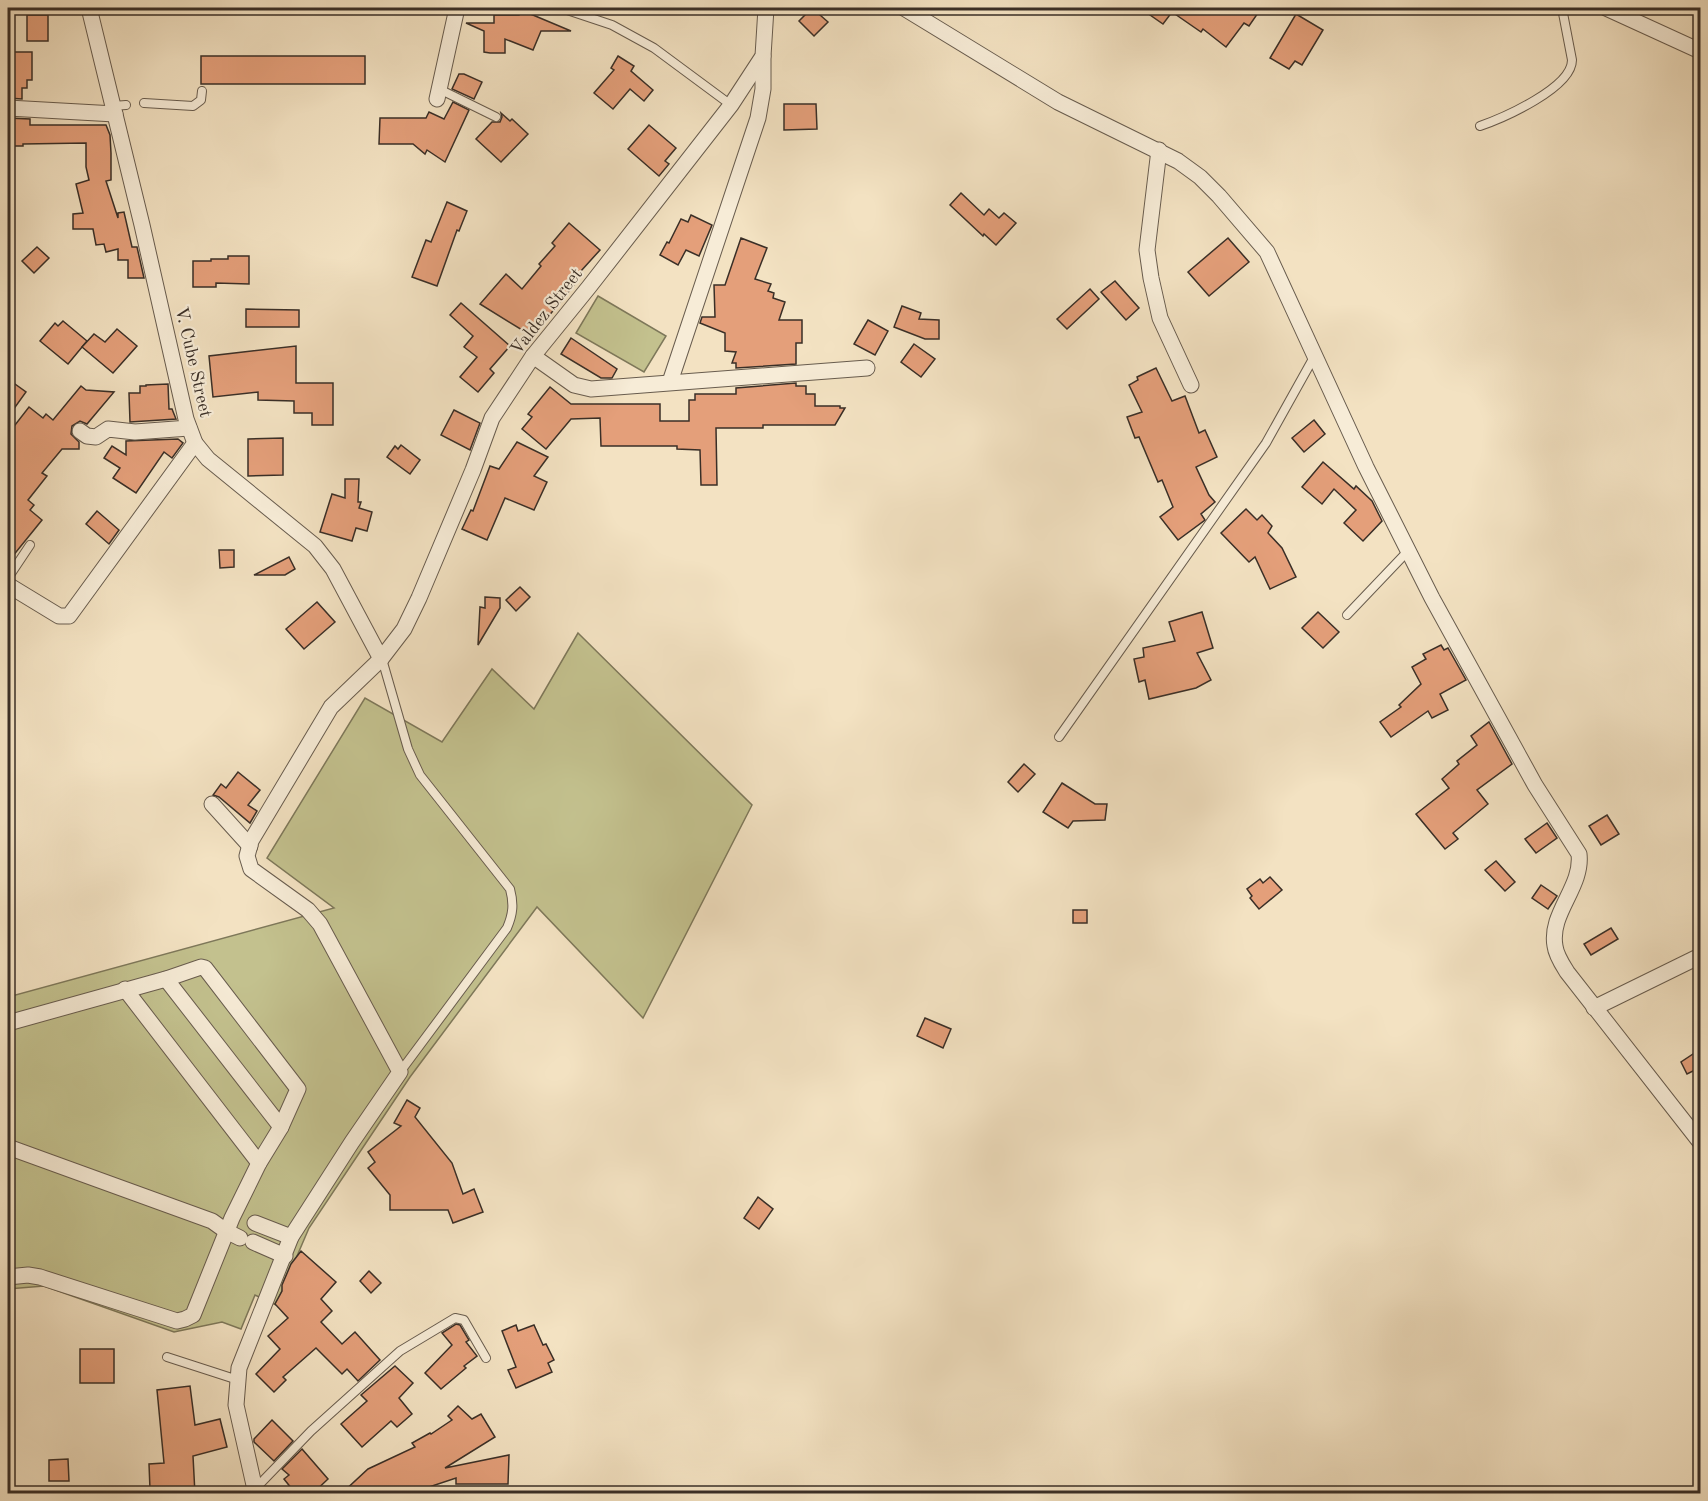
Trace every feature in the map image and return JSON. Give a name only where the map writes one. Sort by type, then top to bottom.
[{"type":"street","name":"V. Cube Street","points":[[89,8],[118,108],[189,428],[195,443],[208,459],[315,546],[333,569],[381,659]]},
{"type":"street","points":[[438,94],[457,8]]},
{"type":"street","name":"Valdez Street","points":[[250,846],[331,707],[381,659],[404,629],[473,470],[492,418],[533,356],[731,105],[763,56],[766,8]]},
{"type":"street","points":[[904,8],[1058,102],[1159,150],[1200,177],[1267,252],[1366,466],[1432,598],[1535,784],[1579,854],[1578,875],[1559,918],[1554,944],[1567,972],[1701,1142]]},
{"type":"street","points":[[1606,8],[1701,51]]},
{"type":"street","points":[[670,382],[758,118],[763,89],[763,56]]},
{"type":"street","points":[[8,108],[118,108]]},
{"type":"street","points":[[1159,150],[1148,250],[1151,278],[1160,318],[1191,384]]},
{"type":"street","points":[[533,356],[574,385],[591,389],[867,368]]},
{"type":"street","points":[[80,430],[87,436],[96,437],[108,429],[135,432],[189,428]]},
{"type":"street","points":[[8,585],[59,616],[69,616],[195,443]]},
{"type":"street","points":[[212,804],[250,846],[247,856],[251,869],[308,910],[320,924],[400,1072],[291,1237],[239,1368],[236,1405],[255,1491]]},
{"type":"street","points":[[1594,1008],[1701,956]]},
{"type":"street","points":[[8,1023],[166,979],[196,967],[205,968],[297,1086],[297,1093],[259,1163],[242,1229],[192,1315],[177,1321],[40,1277],[28,1275],[8,1277]]},
{"type":"street","points":[[166,979],[280,1127]]},
{"type":"street","points":[[125,989],[259,1163]]},
{"type":"street","points":[[8,1146],[212,1221],[242,1229],[291,1237]]},
{"type":"street","points":[[242,1229],[285,1256]]},
{"type":"lane","points":[[561,8],[612,26],[654,48],[731,105]]},
{"type":"lane","points":[[1480,126],[1502,119],[1528,105],[1565,79],[1572,60],[1562,8]]},
{"type":"lane","points":[[144,103],[192,106],[201,100],[202,91]]},
{"type":"lane","points":[[438,94],[496,117]]},
{"type":"lane","points":[[1059,737],[1266,443],[1315,356]]},
{"type":"lane","points":[[8,578],[30,545]]},
{"type":"lane","points":[[1347,615],[1408,551]]},
{"type":"lane","points":[[381,659],[408,749],[420,774],[510,889],[514,902],[513,914],[507,928],[400,1072]]},
{"type":"lane","points":[[255,1491],[311,1431],[400,1351],[455,1318],[464,1320],[486,1358]]},
{"type":"lane","points":[[167,1357],[238,1380]]},
{"type":"shaded area","points":[[598,296],[666,336],[644,372],[576,333]]},
{"type":"shaded area","points":[[578,633],[752,805],[643,1018],[537,907],[410,1077],[309,1228],[276,1305],[255,1295],[241,1329],[222,1322],[174,1332],[44,1286],[8,1289],[8,997],[334,908],[267,858],[365,698],[442,742],[492,669],[534,709]]},
{"type":"building","points":[[812,8],[828,22],[814,36],[799,21]]},
{"type":"building","points":[[1140,8],[1256,8],[1254,10],[1258,13],[1249,26],[1244,23],[1226,47],[1203,29],[1201,32],[1172,12],[1163,24]]},
{"type":"building","points":[[521,10],[571,31],[541,31],[533,50],[505,39],[505,53],[490,53],[484,52],[484,31],[466,23],[494,23],[494,15],[519,15]]},
{"type":"building","points":[[1296,14],[1323,30],[1302,65],[1295,61],[1289,69],[1270,58]]},
{"type":"building","points":[[27,15],[48,15],[48,41],[27,41]]},
{"type":"building","points":[[8,52],[32,52],[32,80],[27,80],[27,88],[22,88],[22,99],[8,98]]},
{"type":"building","points":[[201,56],[365,56],[365,84],[201,84]]},
{"type":"building","points":[[618,56],[634,66],[631,71],[653,90],[644,101],[630,89],[613,109],[594,93],[614,70],[611,68]]},
{"type":"building","points":[[459,74],[482,82],[474,99],[452,89]]},
{"type":"building","points":[[453,102],[469,110],[445,162],[427,150],[425,154],[413,144],[379,144],[380,118],[426,118],[429,112],[444,119]]},
{"type":"building","points":[[784,104],[816,104],[817,129],[784,130]]},
{"type":"building","points":[[501,113],[510,121],[512,119],[528,134],[501,162],[476,139],[492,122],[500,122]]},
{"type":"building","points":[[8,118],[30,119],[30,125],[106,125],[110,135],[111,180],[106,181],[118,218],[118,213],[124,212],[132,247],[137,247],[144,278],[128,278],[128,260],[118,260],[118,249],[106,252],[104,244],[96,245],[93,229],[73,229],[73,214],[83,213],[76,184],[89,180],[86,167],[86,143],[8,146]]},
{"type":"building","points":[[649,125],[676,148],[665,161],[669,164],[659,176],[628,149]]},
{"type":"building","points":[[961,193],[984,215],[989,209],[999,218],[1004,213],[1016,223],[996,245],[950,205]]},
{"type":"building","points":[[447,202],[467,211],[459,231],[457,230],[437,286],[412,277],[426,240],[431,242]]},
{"type":"building","points":[[691,215],[712,225],[699,256],[686,250],[678,265],[660,255],[681,219],[688,222]]},
{"type":"building","points":[[569,223],[600,250],[571,282],[574,285],[539,328],[534,324],[527,333],[480,304],[506,274],[522,289],[555,246],[552,243]]},
{"type":"building","points":[[741,238],[767,248],[755,279],[771,284],[768,291],[774,293],[773,298],[785,302],[779,320],[802,320],[802,343],[796,343],[796,364],[736,368],[736,363],[732,363],[736,352],[725,351],[725,333],[700,323],[702,317],[715,317],[714,285],[725,285]]},
{"type":"building","points":[[1228,238],[1249,262],[1209,296],[1188,272]]},
{"type":"building","points":[[37,247],[49,258],[34,273],[22,261]]},
{"type":"building","points":[[228,256],[249,256],[249,284],[216,283],[216,287],[193,287],[193,261],[228,259]]},
{"type":"building","points":[[1115,281],[1139,308],[1126,320],[1101,292]]},
{"type":"building","points":[[1090,289],[1099,299],[1067,329],[1057,319]]},
{"type":"building","points":[[461,303],[510,346],[490,369],[494,373],[478,392],[460,377],[477,357],[464,347],[473,336],[450,315]]},
{"type":"building","points":[[902,306],[921,313],[919,319],[939,320],[939,339],[925,339],[894,327]]},
{"type":"building","points":[[246,309],[299,310],[299,327],[246,327]]},
{"type":"building","points":[[868,320],[888,331],[875,355],[854,344]]},
{"type":"building","points":[[63,321],[87,341],[68,364],[40,341],[55,323],[58,326]]},
{"type":"building","points":[[117,329],[137,346],[113,373],[82,347],[94,334],[105,342]]},
{"type":"building","points":[[571,338],[617,369],[612,378],[601,378],[561,354]]},
{"type":"building","points":[[914,344],[935,359],[921,377],[901,362]]},
{"type":"building","points":[[296,346],[296,383],[333,383],[333,425],[312,425],[312,413],[294,413],[294,401],[258,400],[258,392],[213,397],[209,356]]},
{"type":"building","points":[[1156,368],[1172,401],[1185,396],[1199,433],[1205,430],[1217,457],[1196,467],[1209,495],[1215,502],[1201,514],[1205,520],[1178,540],[1160,517],[1173,507],[1162,480],[1158,482],[1139,437],[1135,438],[1127,417],[1142,412],[1129,385],[1138,380],[1137,377]]},
{"type":"building","points":[[796,383],[796,386],[806,386],[806,394],[815,394],[815,406],[845,408],[835,425],[763,425],[763,428],[716,428],[717,485],[701,485],[700,450],[677,449],[677,446],[601,446],[600,418],[571,419],[546,449],[522,429],[532,417],[528,414],[550,387],[571,404],[660,404],[660,421],[689,421],[689,400],[695,400],[695,394],[736,394],[736,388]]},
{"type":"building","points":[[15,384],[26,392],[8,417],[8,393]]},
{"type":"building","points":[[168,384],[169,409],[172,409],[176,419],[130,422],[129,393],[140,393],[140,386]]},
{"type":"building","points":[[81,386],[86,390],[114,392],[87,424],[80,421],[72,426],[71,434],[79,442],[79,449],[62,449],[42,473],[47,476],[28,500],[34,505],[30,510],[42,520],[8,562],[8,434],[29,407],[43,418],[46,414],[53,420]]},
{"type":"building","points":[[454,410],[480,423],[470,450],[441,435]]},
{"type":"building","points":[[1314,420],[1325,434],[1304,452],[1292,438]]},
{"type":"building","points":[[283,438],[283,475],[248,476],[248,439]]},
{"type":"building","points":[[178,439],[183,443],[172,458],[164,452],[136,493],[113,478],[120,468],[104,458],[112,446],[126,455],[126,441]]},
{"type":"building","points":[[517,442],[548,457],[534,476],[547,482],[534,510],[505,498],[487,540],[462,529],[471,510],[473,511],[490,466],[499,469]]},
{"type":"building","points":[[401,445],[420,460],[410,474],[387,457],[395,446],[398,449]]},
{"type":"building","points":[[1323,462],[1354,489],[1356,486],[1372,501],[1382,521],[1363,541],[1344,523],[1356,510],[1334,489],[1322,504],[1302,487]]},
{"type":"building","points":[[345,479],[359,479],[358,502],[361,502],[359,508],[372,512],[367,531],[356,528],[352,541],[320,532],[332,494],[345,498]]},
{"type":"building","points":[[1246,509],[1257,520],[1262,515],[1272,526],[1268,533],[1282,548],[1296,577],[1270,589],[1255,557],[1249,562],[1221,533]]},
{"type":"building","points":[[97,511],[119,530],[109,544],[86,524]]},
{"type":"building","points":[[219,550],[234,550],[234,567],[220,568]]},
{"type":"building","points":[[289,557],[295,569],[285,575],[254,575]]},
{"type":"building","points":[[520,587],[530,597],[516,611],[506,600]]},
{"type":"building","points":[[485,597],[500,598],[500,608],[478,645],[480,607],[485,608]]},
{"type":"building","points":[[317,602],[335,622],[304,649],[286,629]]},
{"type":"building","points":[[1202,612],[1213,648],[1197,653],[1211,680],[1196,688],[1149,699],[1145,680],[1139,682],[1134,659],[1144,657],[1143,648],[1175,641],[1169,622]]},
{"type":"building","points":[[1318,612],[1339,632],[1323,648],[1302,628]]},
{"type":"building","points":[[1441,645],[1444,650],[1448,648],[1466,680],[1440,694],[1448,710],[1432,718],[1428,711],[1391,737],[1380,722],[1401,707],[1399,705],[1421,684],[1412,667],[1426,659],[1423,654]]},
{"type":"building","points":[[1489,722],[1512,764],[1477,790],[1488,804],[1453,833],[1458,839],[1445,849],[1416,814],[1449,788],[1442,779],[1459,764],[1457,761],[1477,745],[1471,736]]},
{"type":"building","points":[[1024,764],[1035,774],[1018,792],[1008,782]]},
{"type":"building","points":[[238,772],[260,790],[248,805],[257,811],[250,823],[219,797],[213,795],[221,784],[226,788]]},
{"type":"building","points":[[1062,783],[1095,804],[1107,804],[1105,820],[1073,821],[1068,828],[1043,812]]},
{"type":"building","points":[[1607,815],[1619,834],[1601,845],[1589,826]]},
{"type":"building","points":[[1547,823],[1557,838],[1536,853],[1525,839]]},
{"type":"building","points":[[1496,861],[1515,882],[1505,891],[1485,870]]},
{"type":"building","points":[[1270,877],[1282,890],[1259,909],[1250,898],[1252,896],[1247,889],[1260,879],[1263,883]]},
{"type":"building","points":[[1541,885],[1557,896],[1548,909],[1532,898]]},
{"type":"building","points":[[1073,910],[1087,910],[1087,923],[1073,923]]},
{"type":"building","points":[[1611,928],[1618,939],[1591,955],[1584,944]]},
{"type":"building","points":[[925,1018],[951,1029],[943,1048],[917,1036]]},
{"type":"building","points":[[1696,1052],[1701,1061],[1701,1067],[1687,1074],[1681,1062]]},
{"type":"building","points":[[407,1100],[420,1108],[415,1117],[452,1163],[463,1194],[474,1189],[483,1212],[453,1223],[448,1210],[390,1210],[390,1195],[368,1168],[375,1162],[368,1152],[401,1126],[394,1123]]},
{"type":"building","points":[[758,1197],[773,1209],[759,1229],[744,1218]]},
{"type":"building","points":[[301,1251],[336,1282],[321,1299],[332,1311],[321,1322],[342,1344],[355,1332],[380,1360],[358,1381],[347,1369],[342,1374],[316,1348],[283,1377],[286,1380],[274,1392],[256,1374],[280,1349],[268,1336],[288,1318],[275,1304],[291,1264]]},
{"type":"building","points":[[369,1271],[381,1283],[371,1293],[360,1281]]},
{"type":"building","points":[[456,1324],[460,1325],[469,1340],[466,1342],[477,1356],[441,1389],[425,1373],[452,1345],[442,1333]]},
{"type":"building","points":[[516,1325],[518,1331],[534,1325],[543,1345],[546,1344],[554,1360],[548,1363],[552,1372],[516,1388],[508,1370],[516,1367],[502,1331]]},
{"type":"building","points":[[80,1349],[114,1349],[114,1383],[80,1383]]},
{"type":"building","points":[[395,1366],[413,1383],[399,1398],[412,1414],[397,1427],[391,1421],[362,1447],[341,1424],[367,1401],[361,1395]]},
{"type":"building","points":[[190,1386],[195,1425],[220,1419],[227,1447],[193,1456],[195,1494],[158,1494],[158,1489],[150,1489],[149,1464],[164,1463],[157,1390]]},
{"type":"building","points":[[458,1406],[472,1419],[481,1414],[495,1437],[445,1468],[509,1455],[508,1484],[456,1484],[456,1478],[408,1494],[341,1494],[368,1469],[415,1447],[412,1443],[452,1420],[448,1416]]},
{"type":"building","points":[[272,1420],[293,1441],[274,1461],[254,1442],[254,1439]]},
{"type":"building","points":[[302,1449],[328,1479],[312,1494],[296,1494],[284,1479],[289,1475],[282,1469]]},
{"type":"building","points":[[68,1459],[69,1481],[49,1481],[49,1460]]}]
